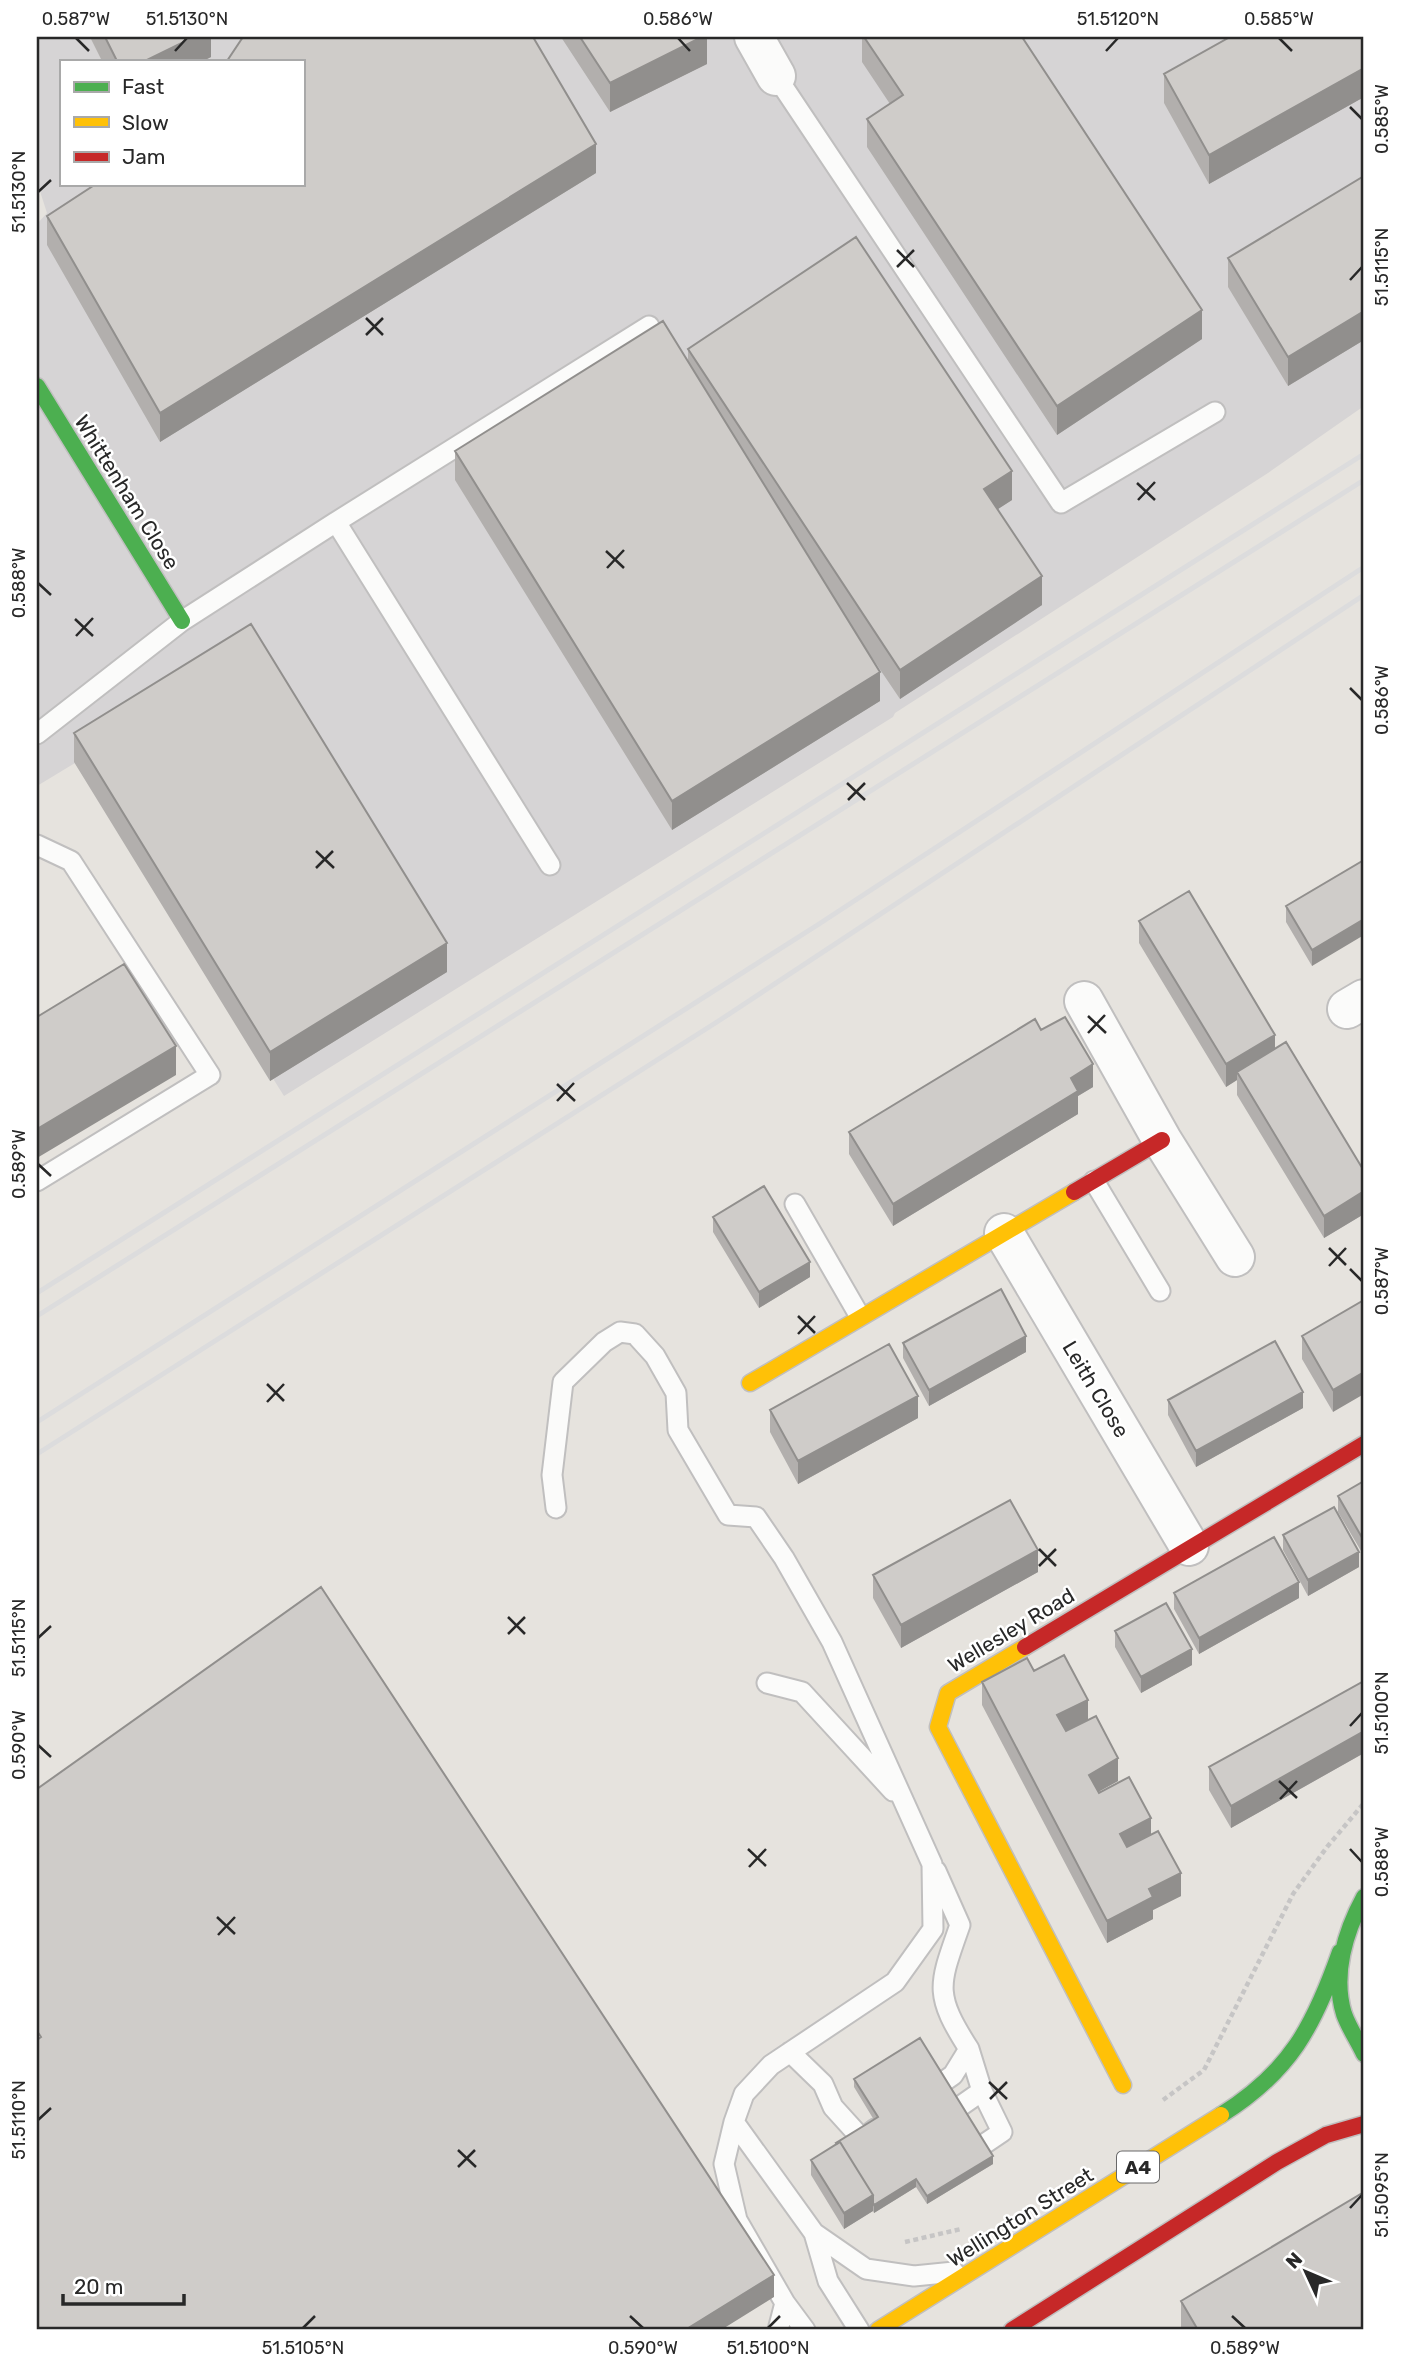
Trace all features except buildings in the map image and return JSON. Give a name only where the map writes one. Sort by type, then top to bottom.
[{"type":"street","points":[[754,37],[776,76]]},
{"type":"street","name":"Whittenham Close","points":[[37,386],[182,621]]},
{"type":"street","points":[[1084,1000],[1162,1140],[1235,1257]]},
{"type":"street","points":[[750,1383],[859,1315],[1162,1140]]},
{"type":"street","name":"Leith Close","points":[[1004,1233],[1189,1546]]},
{"type":"street","name":"Wellesley Road","points":[[1124,2085],[938,1727],[948,1693],[1189,1546],[1364,1444]]},
{"type":"street","name":"Wellington Street","points":[[878,2330],[1251,2096],[1293,2054],[1323,2000],[1349,1922],[1364,1897]]},
{"type":"street","points":[[1340,1952],[1343,2010],[1364,2054]]},
{"type":"street","points":[[1012,2330],[1278,2162],[1326,2135],[1364,2124]]},
{"type":"lane","points":[[776,76],[1061,503],[1215,412]]},
{"type":"lane","points":[[37,734],[182,621],[649,326]]},
{"type":"lane","points":[[336,522],[550,865]]},
{"type":"lane","points":[[37,845],[71,861],[210,1075],[37,1181]]},
{"type":"lane","points":[[1094,1181],[1160,1291]]},
{"type":"lane","points":[[795,1204],[859,1315]]},
{"type":"lane","points":[[556,1508],[552,1475],[563,1382],[604,1342],[620,1332],[635,1334],[656,1356],[676,1393],[678,1430],[728,1515],[756,1517],[785,1558],[832,1642],[960,1925],[942,1976],[945,2013],[969,2049],[982,2091],[1002,2132],[948,2169]]},
{"type":"lane","points":[[767,1683],[802,1692],[906,1805]]},
{"type":"lane","points":[[805,2330],[785,2303],[737,2220],[724,2164],[734,2122],[744,2094],[771,2065],[895,1982],[933,1929],[932,1864]]},
{"type":"lane","points":[[790,2052],[823,2084],[833,2107],[868,2146],[902,2111],[953,2075],[969,2049]]},
{"type":"lane","points":[[926,2130],[982,2091]]},
{"type":"lane","points":[[734,2122],[814,2232],[869,2271],[914,2276],[975,2270]]},
{"type":"lane","points":[[814,2232],[828,2281],[859,2330]]},
{"type":"lane","points":[[778,2330],[785,2303]]},
{"type":"shaded area","points":[[37,37],[1364,37],[1364,406],[1268,473],[895,713],[893,717],[284,1096],[75,763],[37,786],[37,224],[47,213],[37,182]]},
{"type":"railway","points":[[37,1293],[1364,454]]},
{"type":"railway","points":[[37,1316],[1364,480]]},
{"type":"railway","points":[[37,1422],[819,924],[1364,567]]},
{"type":"railway","points":[[37,1454],[720,1020],[1364,595]]},
{"type":"traffic: fast","points":[[37,386],[182,621]]},
{"type":"traffic: fast","points":[[1364,1897],[1346,1939],[1339,1984],[1344,2014],[1364,2054]]},
{"type":"traffic: fast","points":[[1221,2115],[1265,2082],[1297,2045],[1320,2003],[1340,1952]]},
{"type":"traffic: slow","points":[[750,1383],[1074,1192]]},
{"type":"traffic: slow","points":[[1025,1647],[948,1693],[938,1727],[1123,2085]]},
{"type":"traffic: slow","points":[[878,2330],[1221,2115]]},
{"type":"traffic: jam","points":[[1074,1192],[1162,1140]]},
{"type":"traffic: jam","points":[[1025,1647],[1364,1444]]},
{"type":"traffic: jam","points":[[1012,2330],[1277,2162],[1326,2135],[1364,2124]]}]
